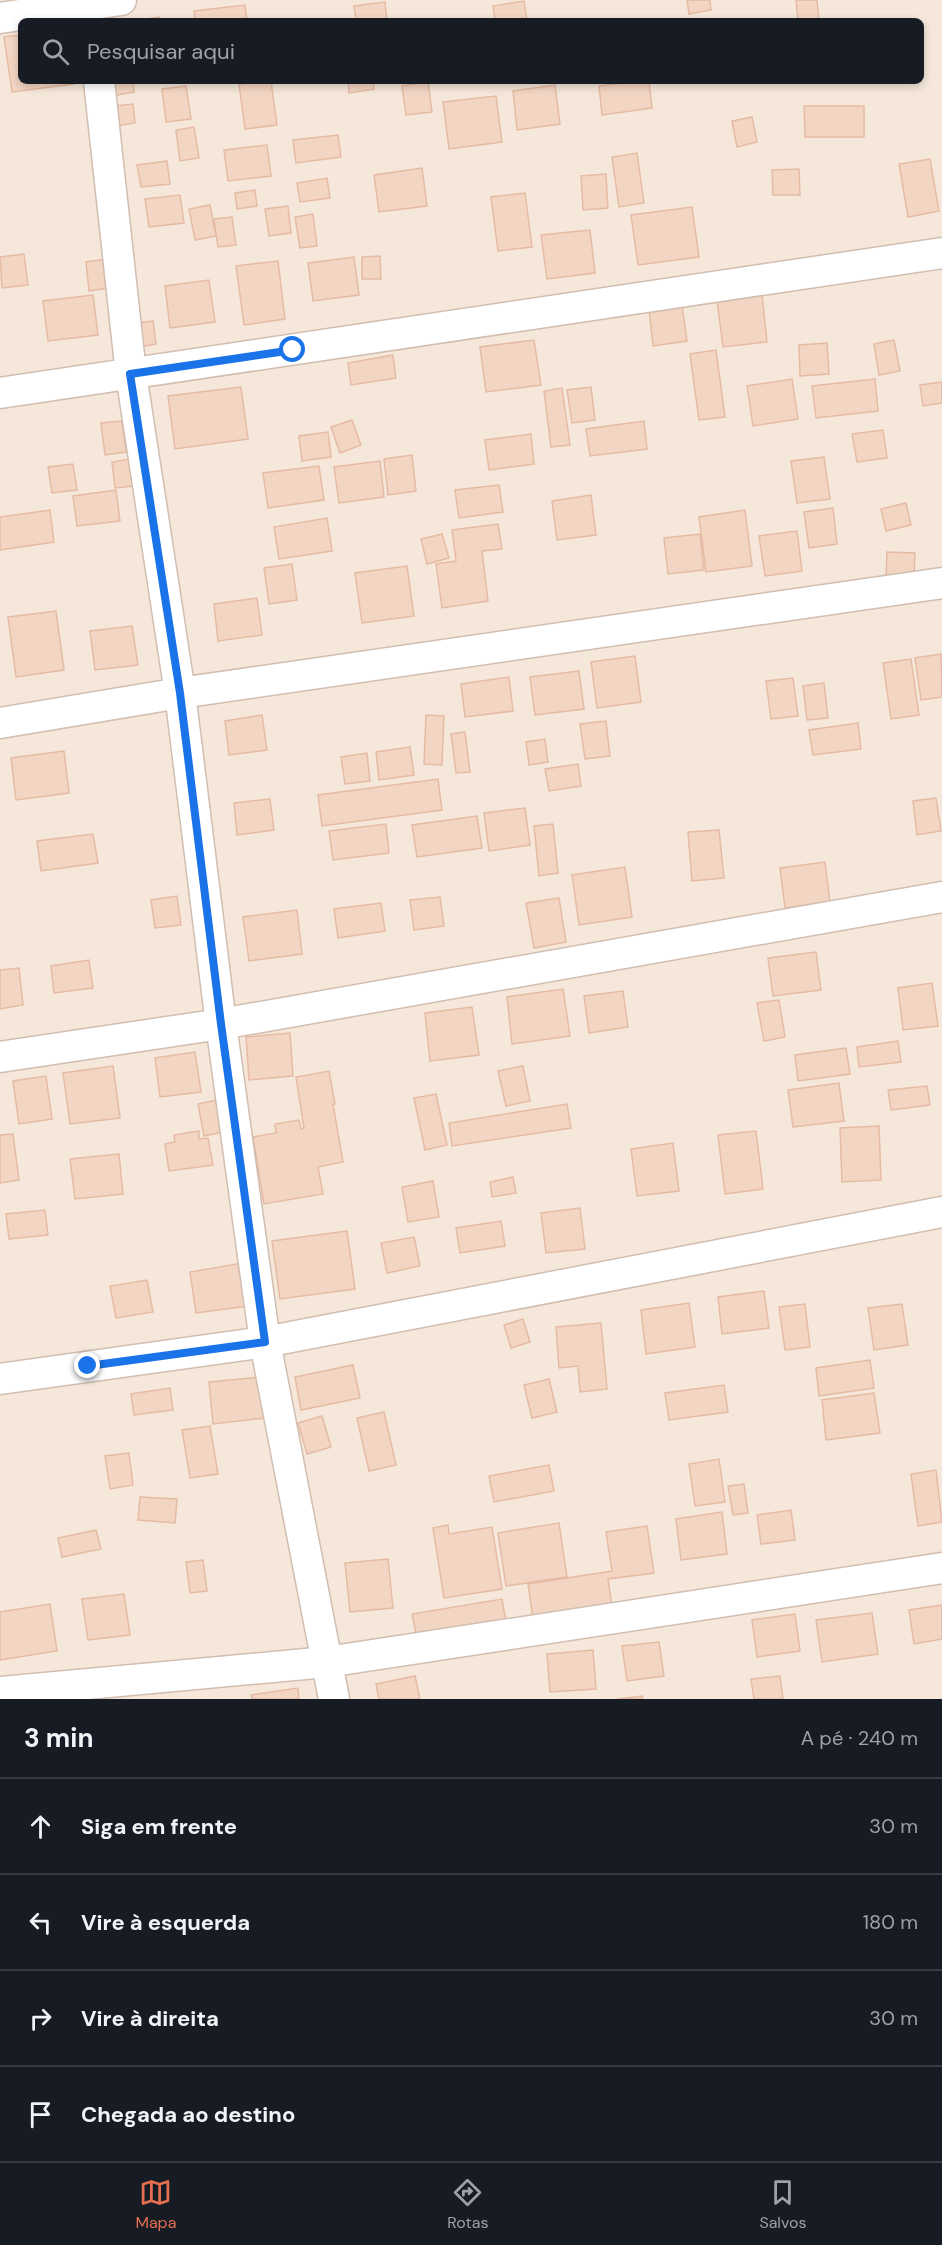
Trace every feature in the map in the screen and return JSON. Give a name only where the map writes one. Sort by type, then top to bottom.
[{"type":"street","points":[[0,18],[91,9],[121,0]]},
{"type":"street","points":[[99,84],[130,374],[180,693],[221,1024],[265,1342],[334,1699]]},
{"type":"street","points":[[0,393],[942,253]]},
{"type":"street","points":[[0,723],[180,693],[942,583]]},
{"type":"street","points":[[0,1057],[221,1024],[942,897]]},
{"type":"street","points":[[0,1379],[265,1342],[942,1212]]},
{"type":"street","points":[[0,1692],[327,1662],[942,1568]]},
{"type":"shaded area","points":[[0,0],[942,0],[942,1699],[0,1699]]},
{"type":"building","points":[[687,0],[710,0],[711,10],[689,14]]},
{"type":"building","points":[[796,0],[817,0],[819,18],[798,18]]},
{"type":"building","points":[[524,1],[527,18],[495,18],[493,6]]},
{"type":"building","points":[[385,2],[387,18],[356,18],[354,6]]},
{"type":"building","points":[[245,5],[247,18],[195,18],[194,11]]},
{"type":"building","points":[[18,35],[18,84],[74,84],[12,92],[4,37]]},
{"type":"building","points":[[111,84],[133,84],[134,92],[112,96]]},
{"type":"building","points":[[239,84],[271,84],[277,125],[245,129]]},
{"type":"building","points":[[348,84],[373,84],[374,89],[349,93]]},
{"type":"building","points":[[428,84],[432,112],[406,115],[402,86]]},
{"type":"building","points":[[649,84],[652,108],[602,115],[599,86]]},
{"type":"building","points":[[555,85],[560,124],[517,130],[513,91]]},
{"type":"building","points":[[186,86],[191,119],[166,122],[162,89]]},
{"type":"building","points":[[496,96],[502,142],[449,149],[443,102]]},
{"type":"building","points":[[133,104],[135,123],[117,126],[115,106]]},
{"type":"building","points":[[804,106],[864,106],[864,137],[805,137]]},
{"type":"building","points":[[752,117],[757,142],[737,147],[732,121]]},
{"type":"building","points":[[194,127],[199,158],[180,161],[176,130]]},
{"type":"building","points":[[338,135],[341,157],[296,163],[293,140]]},
{"type":"building","points":[[267,145],[271,176],[228,181],[224,150]]},
{"type":"building","points":[[637,153],[644,203],[619,207],[612,157]]},
{"type":"building","points":[[930,159],[939,211],[908,217],[899,164]]},
{"type":"building","points":[[167,161],[170,184],[141,187],[137,165]]},
{"type":"building","points":[[422,168],[427,206],[379,212],[374,175]]},
{"type":"building","points":[[799,169],[800,195],[773,195],[772,170]]},
{"type":"building","points":[[606,174],[608,208],[583,210],[581,176]]},
{"type":"building","points":[[327,178],[330,198],[300,202],[297,183]]},
{"type":"building","points":[[255,190],[257,206],[237,209],[235,193]]},
{"type":"building","points":[[525,193],[532,247],[498,251],[491,197]]},
{"type":"building","points":[[180,195],[184,223],[149,227],[145,199]]},
{"type":"building","points":[[210,205],[216,236],[195,240],[189,209]]},
{"type":"building","points":[[288,206],[291,233],[269,236],[265,209]]},
{"type":"building","points":[[692,207],[699,257],[638,265],[631,215]]},
{"type":"building","points":[[313,214],[317,246],[300,248],[295,217]]},
{"type":"building","points":[[232,217],[236,245],[218,247],[214,219]]},
{"type":"building","points":[[590,230],[595,273],[547,279],[541,235]]},
{"type":"building","points":[[24,254],[28,285],[2,288],[0,257]]},
{"type":"building","points":[[380,256],[381,279],[362,279],[362,257]]},
{"type":"building","points":[[354,257],[359,295],[313,301],[308,263]]},
{"type":"building","points":[[106,259],[109,288],[89,291],[86,262]]},
{"type":"building","points":[[278,261],[285,319],[244,325],[236,266]]},
{"type":"building","points":[[209,280],[215,322],[170,328],[165,286]]},
{"type":"building","points":[[762,294],[767,342],[723,347],[717,300]]},
{"type":"building","points":[[93,295],[98,335],[48,341],[43,301]]},
{"type":"building","points":[[682,305],[687,341],[653,346],[649,309]]},
{"type":"building","points":[[153,321],[156,344],[140,347],[137,323]]},
{"type":"building","points":[[534,340],[541,385],[486,392],[480,347]]},
{"type":"building","points":[[894,340],[900,371],[879,375],[874,344]]},
{"type":"building","points":[[827,343],[829,374],[800,376],[799,345]]},
{"type":"building","points":[[716,350],[725,417],[699,420],[690,354]]},
{"type":"building","points":[[393,355],[396,378],[351,385],[348,363]]},
{"type":"building","points":[[792,379],[798,419],[753,426],[747,386]]},
{"type":"building","points":[[875,379],[878,411],[816,418],[812,386]]},
{"type":"building","points":[[942,382],[942,403],[923,406],[920,385]]},
{"type":"building","points":[[241,387],[248,439],[175,449],[168,396]]},
{"type":"building","points":[[591,387],[595,420],[572,423],[567,390]]},
{"type":"building","points":[[562,388],[570,445],[551,447],[544,391]]},
{"type":"building","points":[[352,420],[361,445],[340,453],[331,427]]},
{"type":"building","points":[[122,421],[126,452],[105,455],[101,423]]},
{"type":"building","points":[[644,421],[647,449],[590,456],[586,429]]},
{"type":"building","points":[[883,430],[887,458],[857,462],[852,434]]},
{"type":"building","points":[[328,432],[331,457],[302,461],[299,436]]},
{"type":"building","points":[[531,434],[534,464],[489,470],[485,440]]},
{"type":"building","points":[[412,455],[416,491],[388,495],[384,459]]},
{"type":"building","points":[[824,457],[830,499],[797,503],[791,461]]},
{"type":"building","points":[[130,459],[134,486],[115,488],[112,462]]},
{"type":"building","points":[[380,461],[384,497],[339,503],[334,467]]},
{"type":"building","points":[[73,464],[77,490],[52,493],[48,467]]},
{"type":"building","points":[[319,466],[324,500],[268,508],[263,473]]},
{"type":"building","points":[[499,485],[503,512],[459,518],[455,490]]},
{"type":"building","points":[[116,490],[120,521],[77,526],[73,496]]},
{"type":"building","points":[[591,495],[596,535],[557,540],[552,501]]},
{"type":"building","points":[[906,503],[911,525],[886,531],[881,509]]},
{"type":"building","points":[[833,508],[837,544],[809,548],[804,512]]},
{"type":"building","points":[[50,510],[54,542],[0,550],[0,517]]},
{"type":"building","points":[[745,510],[752,566],[706,572],[699,517]]},
{"type":"building","points":[[327,518],[332,551],[279,559],[274,527]]},
{"type":"building","points":[[498,524],[502,549],[482,551],[488,601],[442,608],[436,564],[456,561],[452,530]]},
{"type":"building","points":[[797,531],[802,571],[765,576],[759,536]]},
{"type":"building","points":[[442,534],[449,558],[427,564],[421,539]]},
{"type":"building","points":[[700,534],[704,570],[668,574],[664,538]]},
{"type":"building","points":[[887,552],[915,553],[914,576],[886,575]]},
{"type":"building","points":[[292,564],[297,600],[269,604],[264,568]]},
{"type":"building","points":[[407,566],[414,616],[362,623],[355,573]]},
{"type":"building","points":[[257,598],[262,635],[218,641],[214,604]]},
{"type":"building","points":[[56,611],[64,670],[16,677],[8,617]]},
{"type":"building","points":[[132,626],[138,665],[95,670],[90,631]]},
{"type":"building","points":[[941,654],[942,697],[921,700],[915,658]]},
{"type":"building","points":[[635,656],[641,702],[597,708],[591,662]]},
{"type":"building","points":[[911,659],[919,715],[891,719],[883,663]]},
{"type":"building","points":[[579,671],[584,709],[535,715],[530,677]]},
{"type":"building","points":[[509,677],[513,711],[465,717],[461,684]]},
{"type":"building","points":[[793,678],[798,716],[771,719],[766,681]]},
{"type":"building","points":[[824,683],[828,718],[807,720],[803,686]]},
{"type":"building","points":[[262,715],[267,750],[229,755],[225,721]]},
{"type":"building","points":[[426,715],[444,716],[442,765],[424,764]]},
{"type":"building","points":[[606,721],[610,756],[585,759],[580,724]]},
{"type":"building","points":[[858,723],[861,749],[813,755],[809,730]]},
{"type":"building","points":[[465,732],[470,772],[456,773],[451,734]]},
{"type":"building","points":[[545,739],[548,762],[529,765],[526,742]]},
{"type":"building","points":[[410,747],[414,775],[379,780],[376,752]]},
{"type":"building","points":[[64,751],[69,793],[16,800],[11,758]]},
{"type":"building","points":[[367,753],[370,781],[345,784],[341,757]]},
{"type":"building","points":[[578,764],[581,786],[549,791],[545,769]]},
{"type":"building","points":[[438,779],[442,810],[322,826],[318,795]]},
{"type":"building","points":[[936,798],[941,831],[917,835],[913,801]]},
{"type":"building","points":[[270,799],[274,830],[237,835],[234,803]]},
{"type":"building","points":[[525,808],[530,845],[489,851],[484,813]]},
{"type":"building","points":[[477,816],[482,848],[417,857],[412,825]]},
{"type":"building","points":[[386,824],[389,853],[333,860],[329,831]]},
{"type":"building","points":[[553,824],[558,873],[539,876],[534,826]]},
{"type":"building","points":[[719,830],[724,878],[692,881],[688,832]]},
{"type":"building","points":[[93,834],[98,863],[41,871],[37,841]]},
{"type":"building","points":[[825,862],[830,902],[785,908],[780,868]]},
{"type":"building","points":[[625,867],[632,917],[579,925],[572,875]]},
{"type":"building","points":[[177,896],[181,925],[155,928],[151,900]]},
{"type":"building","points":[[440,897],[444,926],[414,930],[410,900]]},
{"type":"building","points":[[559,898],[566,942],[534,948],[526,903]]},
{"type":"building","points":[[381,903],[385,931],[338,938],[334,909]]},
{"type":"building","points":[[297,910],[302,954],[249,961],[243,917]]},
{"type":"building","points":[[816,952],[821,990],[773,996],[768,958]]},
{"type":"building","points":[[89,960],[93,988],[54,993],[51,966]]},
{"type":"building","points":[[19,968],[23,1005],[0,1009],[0,970]]},
{"type":"building","points":[[932,983],[938,1026],[903,1030],[898,988]]},
{"type":"building","points":[[563,989],[570,1036],[512,1044],[507,997]]},
{"type":"building","points":[[623,991],[628,1027],[589,1033],[584,996]]},
{"type":"building","points":[[779,1000],[785,1037],[764,1041],[757,1003]]},
{"type":"building","points":[[472,1007],[479,1055],[430,1061],[425,1013]]},
{"type":"building","points":[[290,1033],[293,1076],[249,1080],[246,1037]]},
{"type":"building","points":[[898,1041],[901,1062],[859,1067],[857,1047]]},
{"type":"building","points":[[846,1048],[850,1074],[798,1081],[795,1055]]},
{"type":"building","points":[[195,1052],[201,1092],[160,1097],[155,1058]]},
{"type":"building","points":[[113,1066],[120,1118],[70,1124],[63,1073]]},
{"type":"building","points":[[523,1066],[530,1101],[506,1106],[498,1071]]},
{"type":"building","points":[[329,1071],[343,1162],[318,1167],[323,1194],[264,1204],[253,1137],[276,1133],[275,1124],[299,1120],[301,1129],[304,1128],[296,1077]]},
{"type":"building","points":[[46,1076],[52,1119],[19,1124],[13,1081]]},
{"type":"building","points":[[839,1083],[844,1121],[793,1127],[788,1090]]},
{"type":"building","points":[[927,1086],[930,1105],[891,1110],[888,1090]]},
{"type":"building","points":[[436,1094],[447,1145],[425,1150],[414,1098]]},
{"type":"building","points":[[217,1100],[223,1132],[204,1136],[198,1104]]},
{"type":"building","points":[[567,1104],[571,1128],[452,1146],[449,1123]]},
{"type":"building","points":[[879,1126],[881,1180],[842,1182],[840,1128]]},
{"type":"building","points":[[199,1131],[199,1139],[208,1138],[213,1165],[169,1171],[165,1144],[175,1142],[174,1135]]},
{"type":"building","points":[[756,1131],[763,1189],[725,1194],[718,1135]]},
{"type":"building","points":[[13,1134],[19,1180],[0,1183],[0,1135]]},
{"type":"building","points":[[673,1143],[679,1191],[637,1196],[631,1149]]},
{"type":"building","points":[[119,1154],[123,1194],[75,1199],[70,1159]]},
{"type":"building","points":[[513,1177],[516,1193],[492,1197],[490,1182]]},
{"type":"building","points":[[433,1181],[439,1217],[408,1222],[402,1187]]},
{"type":"building","points":[[580,1208],[585,1249],[546,1253],[541,1213]]},
{"type":"building","points":[[45,1210],[48,1235],[9,1239],[6,1214]]},
{"type":"building","points":[[501,1221],[505,1246],[460,1253],[456,1228]]},
{"type":"building","points":[[347,1231],[355,1289],[280,1299],[272,1241]]},
{"type":"building","points":[[414,1237],[420,1266],[387,1273],[381,1243]]},
{"type":"building","points":[[242,1263],[248,1306],[196,1313],[190,1272]]},
{"type":"building","points":[[147,1280],[153,1312],[116,1318],[110,1286]]},
{"type":"building","points":[[764,1291],[769,1328],[722,1334],[718,1297]]},
{"type":"building","points":[[689,1303],[695,1347],[646,1354],[641,1310]]},
{"type":"building","points":[[805,1304],[810,1347],[785,1350],[779,1307]]},
{"type":"building","points":[[902,1304],[908,1345],[874,1350],[868,1308]]},
{"type":"building","points":[[523,1319],[530,1342],[511,1348],[504,1325]]},
{"type":"building","points":[[601,1323],[607,1389],[580,1392],[578,1366],[559,1368],[556,1327]]},
{"type":"building","points":[[870,1360],[874,1388],[819,1396],[816,1368]]},
{"type":"building","points":[[353,1365],[360,1398],[301,1410],[295,1377]]},
{"type":"building","points":[[261,1377],[265,1418],[213,1424],[209,1382]]},
{"type":"building","points":[[549,1379],[557,1412],[532,1418],[524,1385]]},
{"type":"building","points":[[724,1385],[728,1412],[669,1420],[665,1393]]},
{"type":"building","points":[[170,1388],[173,1410],[134,1415],[131,1394]]},
{"type":"building","points":[[874,1393],[880,1433],[826,1440],[822,1400]]},
{"type":"building","points":[[384,1412],[396,1465],[369,1471],[357,1418]]},
{"type":"building","points":[[322,1416],[331,1447],[307,1454],[298,1423]]},
{"type":"building","points":[[210,1426],[218,1474],[190,1478],[182,1430]]},
{"type":"building","points":[[129,1453],[133,1485],[110,1489],[105,1456]]},
{"type":"building","points":[[719,1459],[725,1502],[695,1506],[689,1464]]},
{"type":"building","points":[[549,1465],[554,1491],[494,1502],[489,1476]]},
{"type":"building","points":[[936,1470],[942,1522],[918,1526],[911,1474]]},
{"type":"building","points":[[744,1484],[748,1513],[733,1515],[728,1486]]},
{"type":"building","points":[[140,1497],[177,1499],[175,1523],[138,1520]]},
{"type":"building","points":[[791,1510],[795,1540],[761,1544],[757,1515]]},
{"type":"building","points":[[722,1512],[727,1554],[681,1560],[676,1519]]},
{"type":"building","points":[[559,1523],[567,1577],[506,1586],[498,1533]]},
{"type":"building","points":[[448,1525],[449,1534],[492,1527],[502,1589],[444,1598],[433,1528]]},
{"type":"building","points":[[647,1526],[654,1573],[608,1579],[612,1607],[533,1619],[528,1584],[612,1571],[606,1532]]},
{"type":"building","points":[[96,1530],[101,1549],[62,1557],[58,1538]]},
{"type":"building","points":[[388,1559],[393,1608],[350,1612],[345,1563]]},
{"type":"building","points":[[203,1560],[207,1591],[190,1593],[186,1562]]},
{"type":"building","points":[[124,1594],[130,1635],[88,1640],[82,1599]]},
{"type":"building","points":[[502,1599],[506,1622],[417,1638],[412,1614]]},
{"type":"building","points":[[50,1604],[57,1651],[0,1660],[0,1612]]},
{"type":"building","points":[[942,1605],[942,1639],[914,1644],[909,1610]]},
{"type":"building","points":[[872,1613],[878,1654],[822,1662],[816,1620]]},
{"type":"building","points":[[795,1614],[800,1651],[757,1657],[752,1620]]},
{"type":"building","points":[[659,1642],[664,1676],[627,1681],[622,1646]]},
{"type":"building","points":[[593,1650],[596,1689],[550,1692],[547,1654]]},
{"type":"building","points":[[415,1676],[420,1699],[379,1699],[376,1684]]},
{"type":"building","points":[[780,1676],[783,1699],[754,1699],[751,1679]]},
{"type":"building","points":[[298,1688],[299,1699],[252,1699],[251,1695]]},
{"type":"building","points":[[642,1696],[643,1699],[617,1699]]},
{"type":"route","points":[[88,1366],[265,1342],[221,1024],[180,693],[130,374],[293,350]]}]
